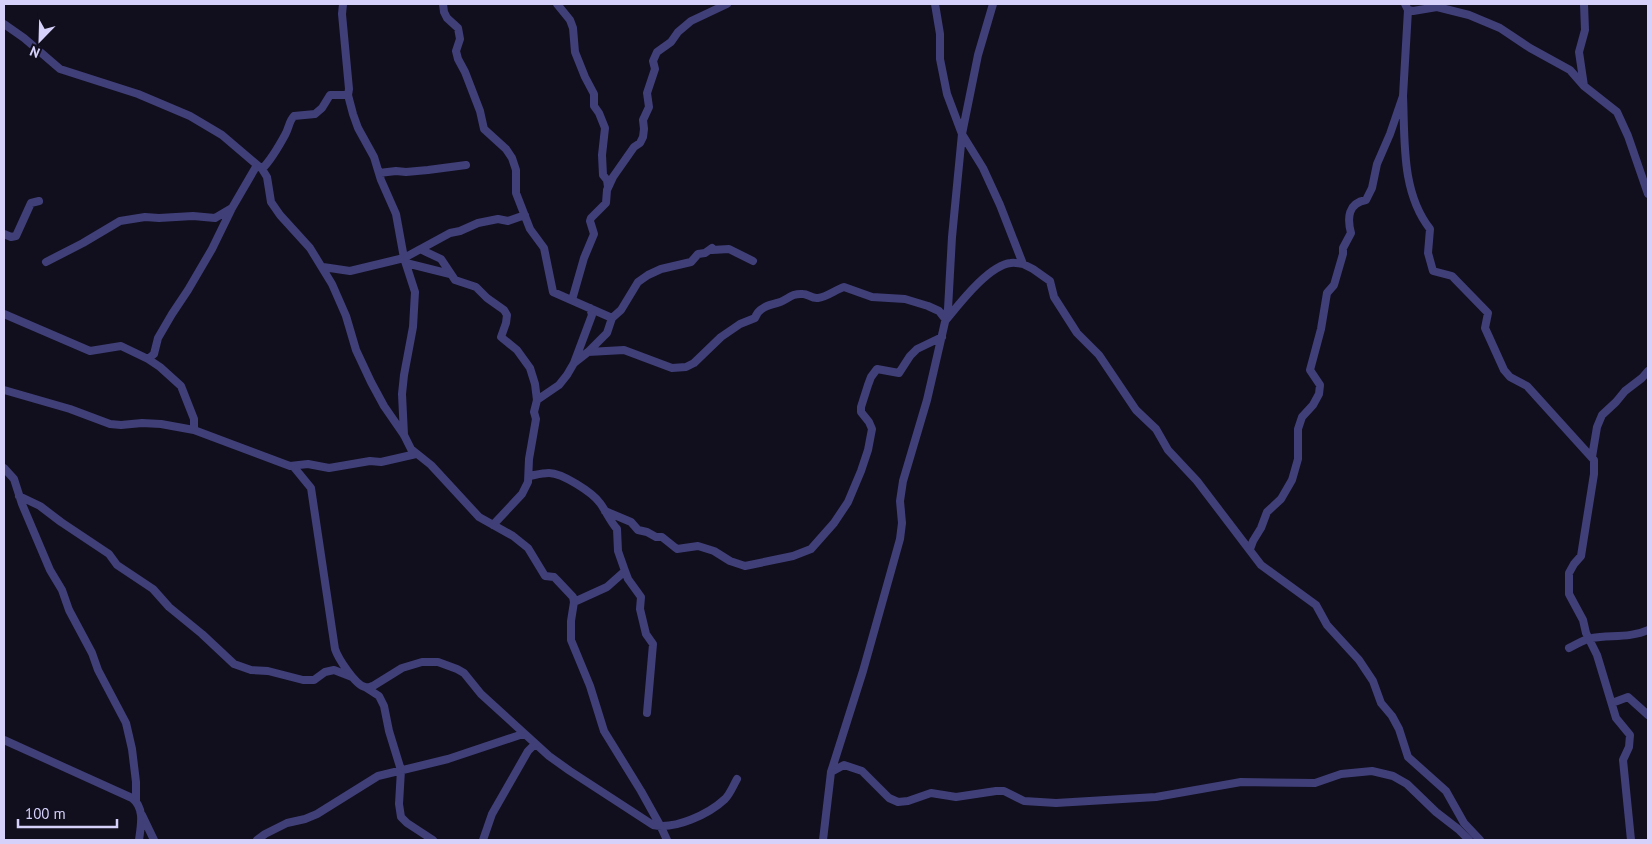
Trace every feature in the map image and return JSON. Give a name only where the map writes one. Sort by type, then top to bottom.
[{"type":"street","points":[[343,4],[342,14],[348,95],[352,114],[374,157],[396,214],[405,261],[414,285],[416,299],[402,394],[404,435]]},
{"type":"street","points":[[443,4],[447,18],[458,28],[460,39],[456,51],[458,59],[477,103],[484,129],[506,149],[512,158],[516,170],[516,193],[530,228],[544,248],[553,292],[612,318]]},
{"type":"street","points":[[557,4],[570,20],[576,52],[585,77],[594,94],[594,106],[605,128],[602,155],[603,175],[607,180],[608,187]]},
{"type":"street","points":[[572,300],[584,258],[594,234],[590,221],[591,218],[606,203],[607,190],[615,173],[643,137],[643,120],[649,107],[647,93],[655,69],[654,57],[659,49],[671,42],[678,32],[692,21],[727,4]]},
{"type":"street","points":[[935,4],[940,34],[940,59],[946,94],[962,134],[983,168],[1000,205],[1023,264]]},
{"type":"street","points":[[823,840],[831,772],[851,711],[898,547],[901,530],[901,491],[946,320],[950,297],[952,237],[962,134],[978,55],[993,4]]},
{"type":"street","points":[[1584,4],[1585,30],[1579,52],[1584,86]]},
{"type":"street","points":[[1631,840],[1623,760],[1629,747],[1630,735],[1616,718],[1597,655],[1583,620],[1569,594],[1570,573],[1574,564],[1581,556],[1595,464],[1592,457],[1527,386],[1510,377],[1504,370],[1486,328],[1488,313],[1452,276],[1433,271],[1428,253],[1430,229],[1422,219],[1411,193],[1406,147],[1403,96],[1406,7],[1413,11],[1444,8],[1469,15],[1490,24],[1564,66],[1584,86],[1617,112],[1628,136],[1648,193],[1648,201]]},
{"type":"street","points":[[4,24],[24,38],[60,69],[138,94],[177,109],[222,136],[266,173],[271,202],[284,220],[310,248],[323,267],[342,305],[356,350],[371,382],[411,449],[431,465],[479,517],[513,536],[528,548],[545,576],[557,580],[570,593],[574,602],[571,640],[590,686],[604,731],[634,777],[667,840]]},
{"type":"street","points":[[148,359],[154,354],[158,338],[201,268],[232,208],[260,167],[267,164],[289,128],[294,116],[314,114],[322,108],[330,95],[348,95]]},
{"type":"street","points":[[1250,549],[1252,541],[1261,528],[1267,512],[1281,500],[1292,480],[1298,459],[1298,429],[1302,418],[1313,406],[1319,394],[1320,385],[1310,370],[1322,329],[1326,293],[1334,285],[1343,248],[1351,233],[1348,223],[1351,208],[1358,201],[1366,200],[1372,188],[1377,164],[1403,96]]},
{"type":"street","points":[[380,173],[396,170],[406,172],[435,170],[466,165]]},
{"type":"street","points":[[4,234],[11,237],[16,236],[31,203],[39,201]]},
{"type":"street","points":[[46,262],[120,222],[145,217],[193,216],[215,218],[232,208]]},
{"type":"street","points":[[323,267],[350,271],[405,261],[450,234],[478,222],[498,219],[508,220],[525,215]]},
{"type":"street","points":[[574,363],[607,333],[612,318],[621,310],[635,285],[642,278],[661,269],[691,262],[698,254],[705,253],[712,248],[712,250],[729,249],[752,261]]},
{"type":"street","points":[[422,250],[438,257],[450,274],[459,282],[476,287],[487,298],[504,310],[507,315],[501,337],[517,350],[530,368],[535,384],[537,400],[534,412],[536,419],[529,459],[528,482],[522,494],[493,525]]},
{"type":"street","points":[[405,261],[450,274]]},
{"type":"street","points":[[946,320],[978,284],[995,270],[1011,263],[1023,264],[1050,281],[1054,297],[1077,333],[1099,355],[1136,410],[1156,429],[1168,450],[1197,481],[1261,565],[1316,605],[1328,625],[1359,660],[1373,681],[1381,703],[1392,716],[1399,729],[1408,757],[1446,791],[1464,823],[1480,840]]},
{"type":"street","points":[[588,352],[624,350],[672,368],[686,367],[694,363],[721,337],[740,324],[756,318],[757,313],[771,303],[779,303],[796,294],[818,298],[844,287],[872,297],[905,299],[928,306],[939,311],[946,320]]},
{"type":"street","points":[[537,400],[559,385],[574,363],[592,315],[590,308]]},
{"type":"street","points":[[4,314],[90,351],[121,346],[160,366],[181,386],[194,419],[194,430]]},
{"type":"street","points":[[605,511],[631,522],[638,530],[656,537],[662,537],[677,549],[698,546],[714,551],[730,561],[745,566],[793,556],[811,549],[834,523],[848,502],[862,471],[872,430],[869,422],[861,412],[861,407],[871,377],[878,369],[899,373],[917,349],[942,337]]},
{"type":"street","points":[[1592,457],[1597,427],[1602,415],[1648,371]]},
{"type":"street","points":[[4,390],[70,409],[110,424],[161,424],[194,430],[286,465],[308,464],[329,468],[370,461],[381,462],[416,454]]},
{"type":"street","points":[[293,466],[311,488],[334,645],[338,655],[354,678],[379,696],[383,702],[389,731],[401,770],[399,804],[401,817],[433,840]]},
{"type":"street","points":[[4,468],[14,479],[19,496],[54,577],[92,653],[98,670],[126,723],[132,749],[136,801],[154,840]]},
{"type":"street","points":[[529,476],[549,473],[561,476],[594,496],[617,529],[618,551],[628,579],[641,597],[640,609],[646,634],[653,643],[647,713]]},
{"type":"street","points":[[19,496],[40,506],[108,554],[117,565],[154,589],[169,607],[234,664],[251,670],[268,671],[303,680],[314,680],[325,672],[334,670],[354,678]]},
{"type":"street","points":[[574,602],[607,587],[625,571]]},
{"type":"street","points":[[1570,648],[1589,638],[1643,633],[1648,630]]},
{"type":"street","points":[[364,687],[373,686],[402,668],[414,663],[432,662],[457,669],[464,673],[481,694],[534,744],[570,771],[645,820],[661,826],[682,823],[711,808],[727,797],[737,779]]},
{"type":"street","points":[[1612,703],[1628,697],[1648,716]]},
{"type":"street","points":[[258,840],[264,834],[287,823],[317,814],[372,779],[448,759],[523,734]]},
{"type":"street","points":[[4,740],[116,790],[136,801]]},
{"type":"street","points":[[483,840],[495,807],[534,744]]},
{"type":"street","points":[[831,772],[844,766],[858,769],[867,774],[889,798],[898,802],[908,801],[931,793],[956,797],[996,790],[1004,791],[1024,801],[1056,804],[1163,796],[1241,782],[1315,783],[1341,774],[1372,771],[1394,776],[1407,784],[1469,840]]},
{"type":"street","points":[[138,840],[142,814]]}]
